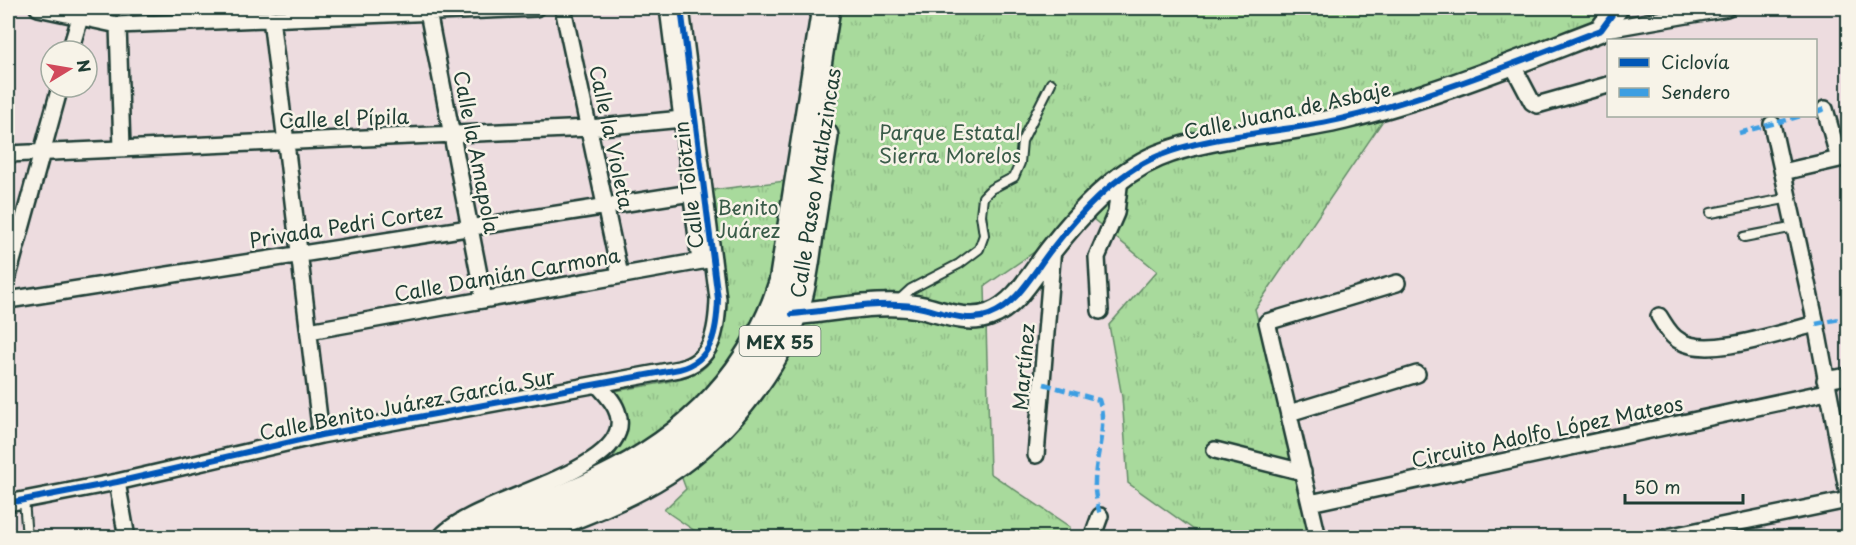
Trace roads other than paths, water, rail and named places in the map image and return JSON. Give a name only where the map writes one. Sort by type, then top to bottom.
[{"type":"highway","name":"Calle Paseo Matlazincas","points":[[511,532],[664,447],[713,403],[755,348],[771,318],[783,283],[826,8]]},
{"type":"highway","name":"Calle Paseo Matlazincas","points":[[464,537],[511,532],[628,491],[682,459],[743,399],[770,359],[792,314],[804,269],[843,8]]},
{"type":"street","points":[[38,8],[81,13],[118,25],[536,8]]},
{"type":"street","name":"Calle la Violeta","points":[[563,8],[620,275]]},
{"type":"street","name":"Calle Tolotzin","points":[[668,8],[692,193],[706,260],[718,299],[714,336],[704,357]]},
{"type":"street","name":"Calle Tolotzin","points":[[681,8],[706,260]]},
{"type":"street","points":[[1601,30],[1617,8]]},
{"type":"street","points":[[1601,30],[1727,8]]},
{"type":"street","name":"Calle la Amapola","points":[[428,12],[484,300]]},
{"type":"street","points":[[73,39],[81,13]]},
{"type":"street","points":[[271,18],[321,435]]},
{"type":"street","points":[[118,25],[122,148]]},
{"type":"street","name":"Calle Juana de Asbaje","points":[[792,314],[895,305],[972,318],[991,315],[1015,298],[1053,247],[1120,178],[1159,155],[1189,146],[1374,111],[1512,64],[1601,30]]},
{"type":"street","points":[[1512,64],[1532,102],[1537,105],[1607,85]]},
{"type":"street","points":[[8,276],[56,99]]},
{"type":"street","points":[[1784,172],[1844,158],[1825,109]]},
{"type":"street","name":"Calle el Pípila","points":[[8,154],[590,128],[682,118]]},
{"type":"street","points":[[1772,124],[1816,324],[1826,386],[1846,465],[1848,494]]},
{"type":"street","points":[[1100,311],[1097,257],[1116,213],[1120,178]]},
{"type":"street","name":"Privada Pedri Cortez","points":[[8,300],[692,193]]},
{"type":"street","name":"Martínez","points":[[1036,454],[1053,247]]},
{"type":"street","name":"Calle Damián Carmona","points":[[309,331],[706,260]]},
{"type":"street","points":[[1318,537],[1267,325],[1270,320],[1397,283]]},
{"type":"street","points":[[1659,316],[1679,341],[1701,347],[1730,344],[1816,324]]},
{"type":"street","name":"Calle Benito Juárez García Sur","points":[[8,502],[117,482],[321,435],[690,366],[704,357]]},
{"type":"street","points":[[1289,413],[1417,374]]},
{"type":"street","name":"Circuito Adolfo López Mateos","points":[[1310,503],[1826,386],[1848,376]]},
{"type":"street","points":[[440,537],[467,517],[575,469],[610,446],[618,432],[619,415],[615,406],[597,384]]},
{"type":"street","points":[[1215,450],[1303,472]]},
{"type":"street","points":[[117,482],[127,537]]},
{"type":"street","points":[[1662,537],[1848,500]]},
{"type":"street","points":[[1092,537],[1100,516]]},
{"type":"lane","points":[[895,305],[911,289],[959,264],[979,249],[984,235],[981,215],[983,197],[991,189],[1014,177],[1020,163],[1022,141],[1051,83]]},
{"type":"lane","points":[[1711,213],[1790,198]]},
{"type":"lane","points":[[1744,237],[1796,227]]},
{"type":"lane","points":[[24,500],[27,537]]},
{"type":"park label","name":"Parque Estatal Sierra Morelos","points":[[950,144]]},
{"type":"park label","name":"Benito Juárez","points":[[748,218]]}]
